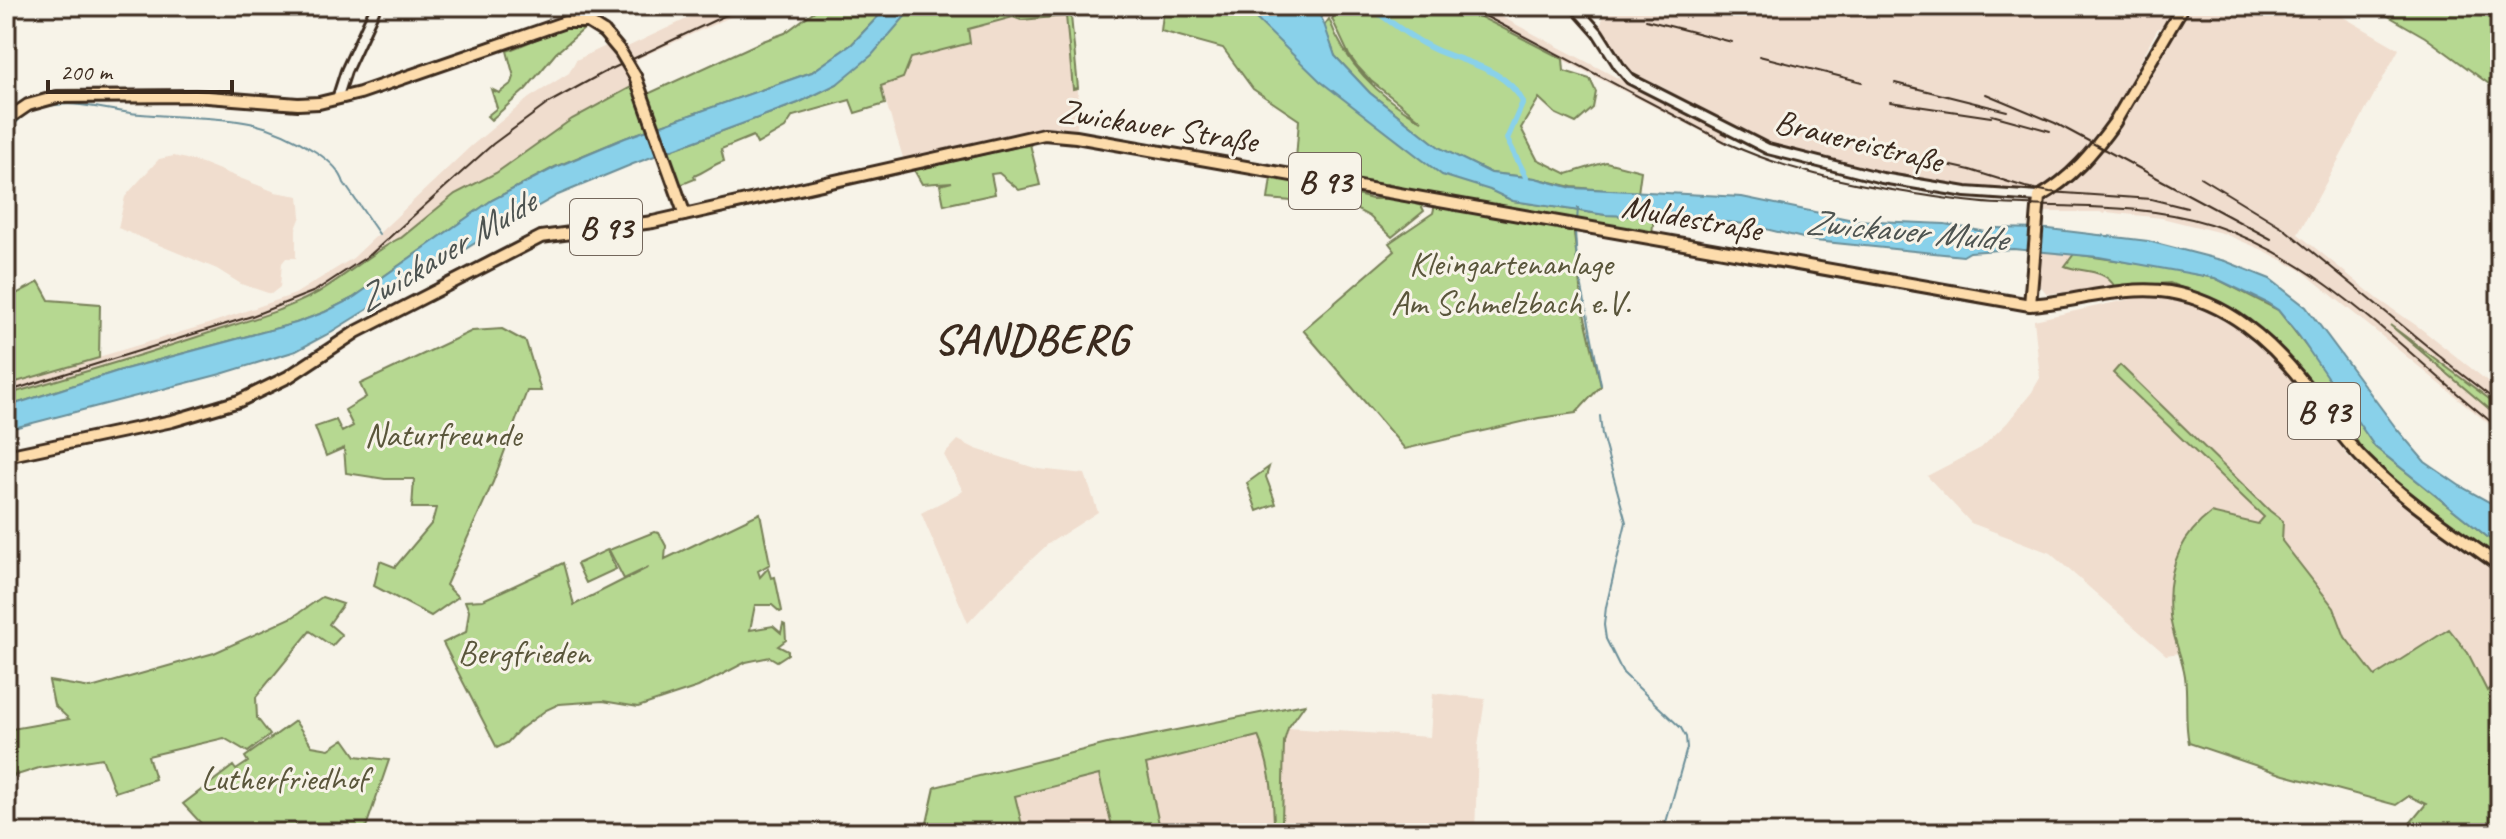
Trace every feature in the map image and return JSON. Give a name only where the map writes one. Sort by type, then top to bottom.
[{"type":"main road","points":[[2030,305],[2039,197],[2062,182],[2103,139],[2183,6]]},
{"type":"main road","points":[[6,120],[28,105],[57,97],[195,96],[298,104],[337,99],[574,20],[588,22],[604,32],[635,76],[685,215]]},
{"type":"main road","name":"Zwickauer Straße","points":[[685,215],[1044,134],[1436,200]]},
{"type":"main road","name":"Muldestraße","points":[[1436,200],[2030,305],[2146,291],[2193,297],[2218,307],[2243,323],[2304,383],[2349,444],[2376,473],[2500,566]]},
{"type":"main road","name":"B 93","points":[[6,456],[172,421],[239,401],[288,377],[356,332],[541,237],[685,215]]},
{"type":"street","points":[[337,99],[346,71],[376,6]]},
{"type":"street","points":[[588,22],[596,6]]},
{"type":"street","name":"Brauereistraße","points":[[1574,6],[1598,33],[1630,79],[1768,149],[1882,178],[1966,192],[2039,197]]},
{"type":"shaded area","points":[[714,6],[755,6],[637,59],[631,87],[572,119],[496,173],[455,194],[401,238],[394,239],[316,293],[270,313],[123,362],[6,395],[6,385],[208,324],[295,294],[353,258],[470,147],[529,98],[569,73],[576,60],[621,39],[621,50]]},
{"type":"shaded area","points":[[1459,6],[1481,6],[1728,136],[1724,143]]},
{"type":"shaded area","points":[[1606,6],[2324,6],[2399,49],[2298,234],[2500,391],[2500,407],[2402,336],[2500,418],[2500,433],[2301,270],[2263,250],[2222,233],[2162,218],[2106,212],[2044,212],[2045,199],[2062,190],[2096,156],[2116,129],[2172,29],[2158,28],[2112,116],[2085,150],[2050,184],[2031,191],[1865,170],[1775,146],[1662,87],[1631,76],[1600,28]]},
{"type":"shaded area","points":[[1066,16],[1073,88],[1078,88],[1077,131],[1018,135],[905,164],[881,86],[903,78],[911,58],[970,43],[967,29],[1013,17],[1021,20]]},
{"type":"shaded area","points":[[174,156],[202,163],[275,192],[299,196],[301,216],[296,229],[296,258],[286,258],[282,263],[280,287],[271,294],[241,284],[217,269],[118,228],[125,197],[159,159]]},
{"type":"shaded area","points":[[2041,251],[2074,254],[2066,265],[2110,278],[2115,287],[2047,294],[2038,279]]},
{"type":"shaded area","points":[[2144,296],[2172,298],[2203,308],[2228,321],[2263,348],[2298,386],[2347,455],[2376,484],[2500,576],[2500,701],[2487,691],[2468,653],[2375,677],[2345,637],[2334,608],[2282,541],[2282,520],[2120,366],[2113,373],[2264,517],[2258,524],[2211,513],[2170,618],[2180,653],[2166,655],[2050,553],[1971,523],[1927,476],[1981,448],[2032,392],[2040,378],[2034,320]]},
{"type":"shaded area","points":[[958,440],[1038,469],[1085,474],[1098,512],[1048,544],[968,623],[921,513],[963,491],[944,455]]},
{"type":"shaded area","points":[[1433,693],[1485,699],[1478,746],[1475,833],[949,833],[951,812],[1288,728],[1430,737]]},
{"type":"green space","points":[[821,6],[888,6],[852,44],[812,72],[625,138],[555,167],[492,200],[353,298],[325,312],[296,323],[118,371],[6,407],[6,395],[160,349],[303,300],[401,238],[455,194],[496,173],[572,119],[631,87],[634,93],[650,93],[785,33]]},
{"type":"green space","points":[[914,6],[1070,6],[1078,88],[1073,89],[1066,16],[1021,20],[1013,17],[968,29],[970,43],[911,58],[903,78],[881,86],[885,104],[855,113],[850,100],[793,116],[785,128],[757,144],[753,136],[721,149],[724,161],[675,187],[663,153],[798,103],[837,84]]},
{"type":"green space","points":[[1164,6],[1243,6],[1251,15],[1490,190],[1513,201],[1606,215],[1654,216],[1652,234],[1449,199],[1387,184],[1376,187],[1295,173],[1299,120],[1253,89],[1223,48],[1161,31]]},
{"type":"green space","points":[[1342,6],[1459,6],[1563,59],[1564,71],[1590,79],[1596,92],[1593,108],[1576,123],[1556,114],[1539,98],[1521,128],[1537,159],[1567,174],[1606,162],[1641,171],[1638,193],[1572,187],[1535,178],[1491,173],[1440,148],[1370,93],[1335,56],[1324,26],[1329,19],[1345,51],[1366,79],[1392,102],[1422,121],[1371,81],[1349,55],[1332,19]]},
{"type":"green space","points":[[2371,6],[2500,6],[2500,92],[2425,37]]},
{"type":"green space","points":[[578,26],[584,29],[556,53],[526,89],[491,120],[487,116],[497,108],[491,89],[499,93],[512,83],[514,77],[507,51],[550,33]]},
{"type":"green space","points":[[1030,144],[1040,185],[1019,190],[999,173],[991,174],[995,194],[944,205],[940,185],[952,182],[922,184],[914,170]]},
{"type":"green space","points":[[1271,178],[1372,199],[1392,199],[1421,205],[1424,211],[1392,237],[1369,216],[1315,188],[1307,206],[1268,199]]},
{"type":"green space","name":"Kleingartenanlage Am Schmelzbach e.V.","points":[[1436,200],[1573,225],[1582,305],[1601,386],[1576,413],[1539,418],[1405,449],[1303,330],[1395,251],[1389,243],[1433,213]]},
{"type":"green space","points":[[2074,254],[2215,278],[2278,310],[2329,376],[2375,447],[2500,547],[2500,561],[2380,469],[2342,426],[2336,415],[2340,409],[2338,406],[2328,405],[2267,335],[2234,309],[2170,283],[2115,287],[2099,274],[2065,266]]},
{"type":"green space","points":[[39,282],[49,300],[100,304],[99,358],[6,385],[6,299]]},
{"type":"green space","points":[[2390,325],[2500,407],[2500,418]]},
{"type":"green space","name":"Naturfreunde","points":[[502,329],[526,342],[541,391],[527,391],[493,482],[446,585],[458,597],[431,616],[374,586],[380,561],[395,567],[432,523],[436,508],[412,508],[414,479],[385,479],[346,473],[344,448],[326,456],[315,427],[336,420],[342,432],[353,426],[345,410],[366,397],[360,384],[472,331]]},
{"type":"green space","points":[[2120,365],[2283,521],[2282,541],[2334,608],[2345,637],[2375,676],[2449,629],[2468,653],[2487,691],[2500,678],[2500,833],[2435,833],[2406,828],[2426,804],[2409,796],[2396,805],[2284,775],[2189,743],[2185,676],[2170,616],[2170,587],[2176,559],[2190,534],[2211,513],[2258,524],[2264,517],[2113,373]]},
{"type":"green space","points":[[1269,467],[1266,477],[1276,504],[1257,511],[1247,483]]},
{"type":"green space","name":"Bergfrieden","points":[[760,513],[770,564],[758,571],[760,577],[768,568],[771,578],[775,577],[782,611],[772,605],[755,605],[750,630],[773,626],[781,633],[785,625],[786,640],[778,646],[788,654],[777,661],[770,657],[746,662],[698,687],[638,707],[603,701],[559,704],[546,710],[497,748],[443,643],[466,632],[469,611],[465,601],[483,600],[563,563],[574,605],[649,567],[624,579],[609,550],[654,532],[659,533],[666,546],[665,559]]},
{"type":"green space","points":[[607,550],[616,569],[586,583],[577,564]]},
{"type":"green space","points":[[322,597],[343,604],[329,624],[342,635],[332,646],[310,631],[256,697],[257,718],[270,735],[248,752],[224,738],[148,756],[155,779],[115,792],[102,758],[39,768],[14,776],[6,753],[6,730],[69,719],[54,705],[49,681],[91,688],[214,653],[293,617]]},
{"type":"green space","points":[[1305,704],[1288,728],[1284,742],[1282,823],[1277,833],[1265,833],[1274,823],[1273,800],[1268,768],[1258,736],[1146,764],[1161,833],[1114,833],[1099,775],[1015,796],[1024,833],[928,833],[927,823],[935,787],[1107,744]]},
{"type":"green space","name":"Lutherfriedhof","points":[[295,721],[312,746],[329,749],[344,739],[356,756],[389,760],[364,833],[210,833],[183,804],[233,766],[236,770],[248,762],[245,757]]},
{"type":"green space","points":[[1422,821],[1472,826],[1366,830],[1367,833],[1310,833],[1321,826],[1365,828],[1421,824]]},
{"type":"water","name":"Zwickauer Mulde","points":[[888,6],[914,6],[872,55],[837,84],[798,103],[558,195],[296,351],[221,374],[6,430],[6,407],[118,371],[296,323],[325,312],[353,298],[492,200],[556,167],[625,138],[812,72],[852,44]]},
{"type":"water","name":"Zwickauer Mulde","points":[[1243,6],[1314,6],[1323,21],[1335,56],[1370,93],[1440,148],[1491,173],[1535,178],[1572,188],[1742,197],[1853,220],[1945,224],[1986,232],[1996,228],[2049,229],[2148,241],[2225,261],[2270,279],[2306,307],[2425,462],[2500,508],[2500,547],[2375,447],[2278,310],[2215,278],[2099,257],[2013,249],[1970,252],[1963,256],[1815,241],[1745,224],[1606,215],[1513,201],[1490,190],[1442,175],[1320,81]]},
{"type":"waterway","points":[[1369,6],[1420,42],[1486,69],[1516,91],[1523,102],[1507,139],[1526,177]]},
{"type":"waterway","points":[[6,134],[29,112],[66,104],[251,123],[293,139],[329,161],[379,234]]},
{"type":"waterway","points":[[1577,221],[1578,208]]},
{"type":"waterway","points":[[1575,231],[1577,262],[1601,385]]},
{"type":"waterway","points":[[1600,416],[1602,435],[1626,522],[1606,607],[1606,639],[1623,673],[1681,728],[1686,737],[1687,748],[1663,833]]},
{"type":"railway","points":[[6,392],[252,316],[315,291],[371,254],[493,144],[550,102],[603,73],[745,6]]},
{"type":"railway","points":[[1466,6],[1729,144],[1793,168],[1859,184],[1964,201],[2132,209],[2184,217],[2252,240],[2291,261],[2364,313],[2500,429]]},
{"type":"railway","points":[[1646,20],[1732,42]]},
{"type":"railway","points":[[1759,56],[1862,82]]},
{"type":"railway","points":[[1895,83],[2007,111]]},
{"type":"railway","points":[[1986,94],[2055,123],[2271,239]]},
{"type":"railway","points":[[1890,102],[1991,117]]},
{"type":"railway","points":[[1992,115],[2050,131]]},
{"type":"railway","points":[[1854,144],[2050,192],[2151,199],[2187,208]]},
{"type":"railway","points":[[2200,177],[2282,227],[2454,368]]},
{"type":"railway","points":[[2446,362],[2500,404]]},
{"type":"district","name":"SANDBERG","points":[[1032,338]]}]
